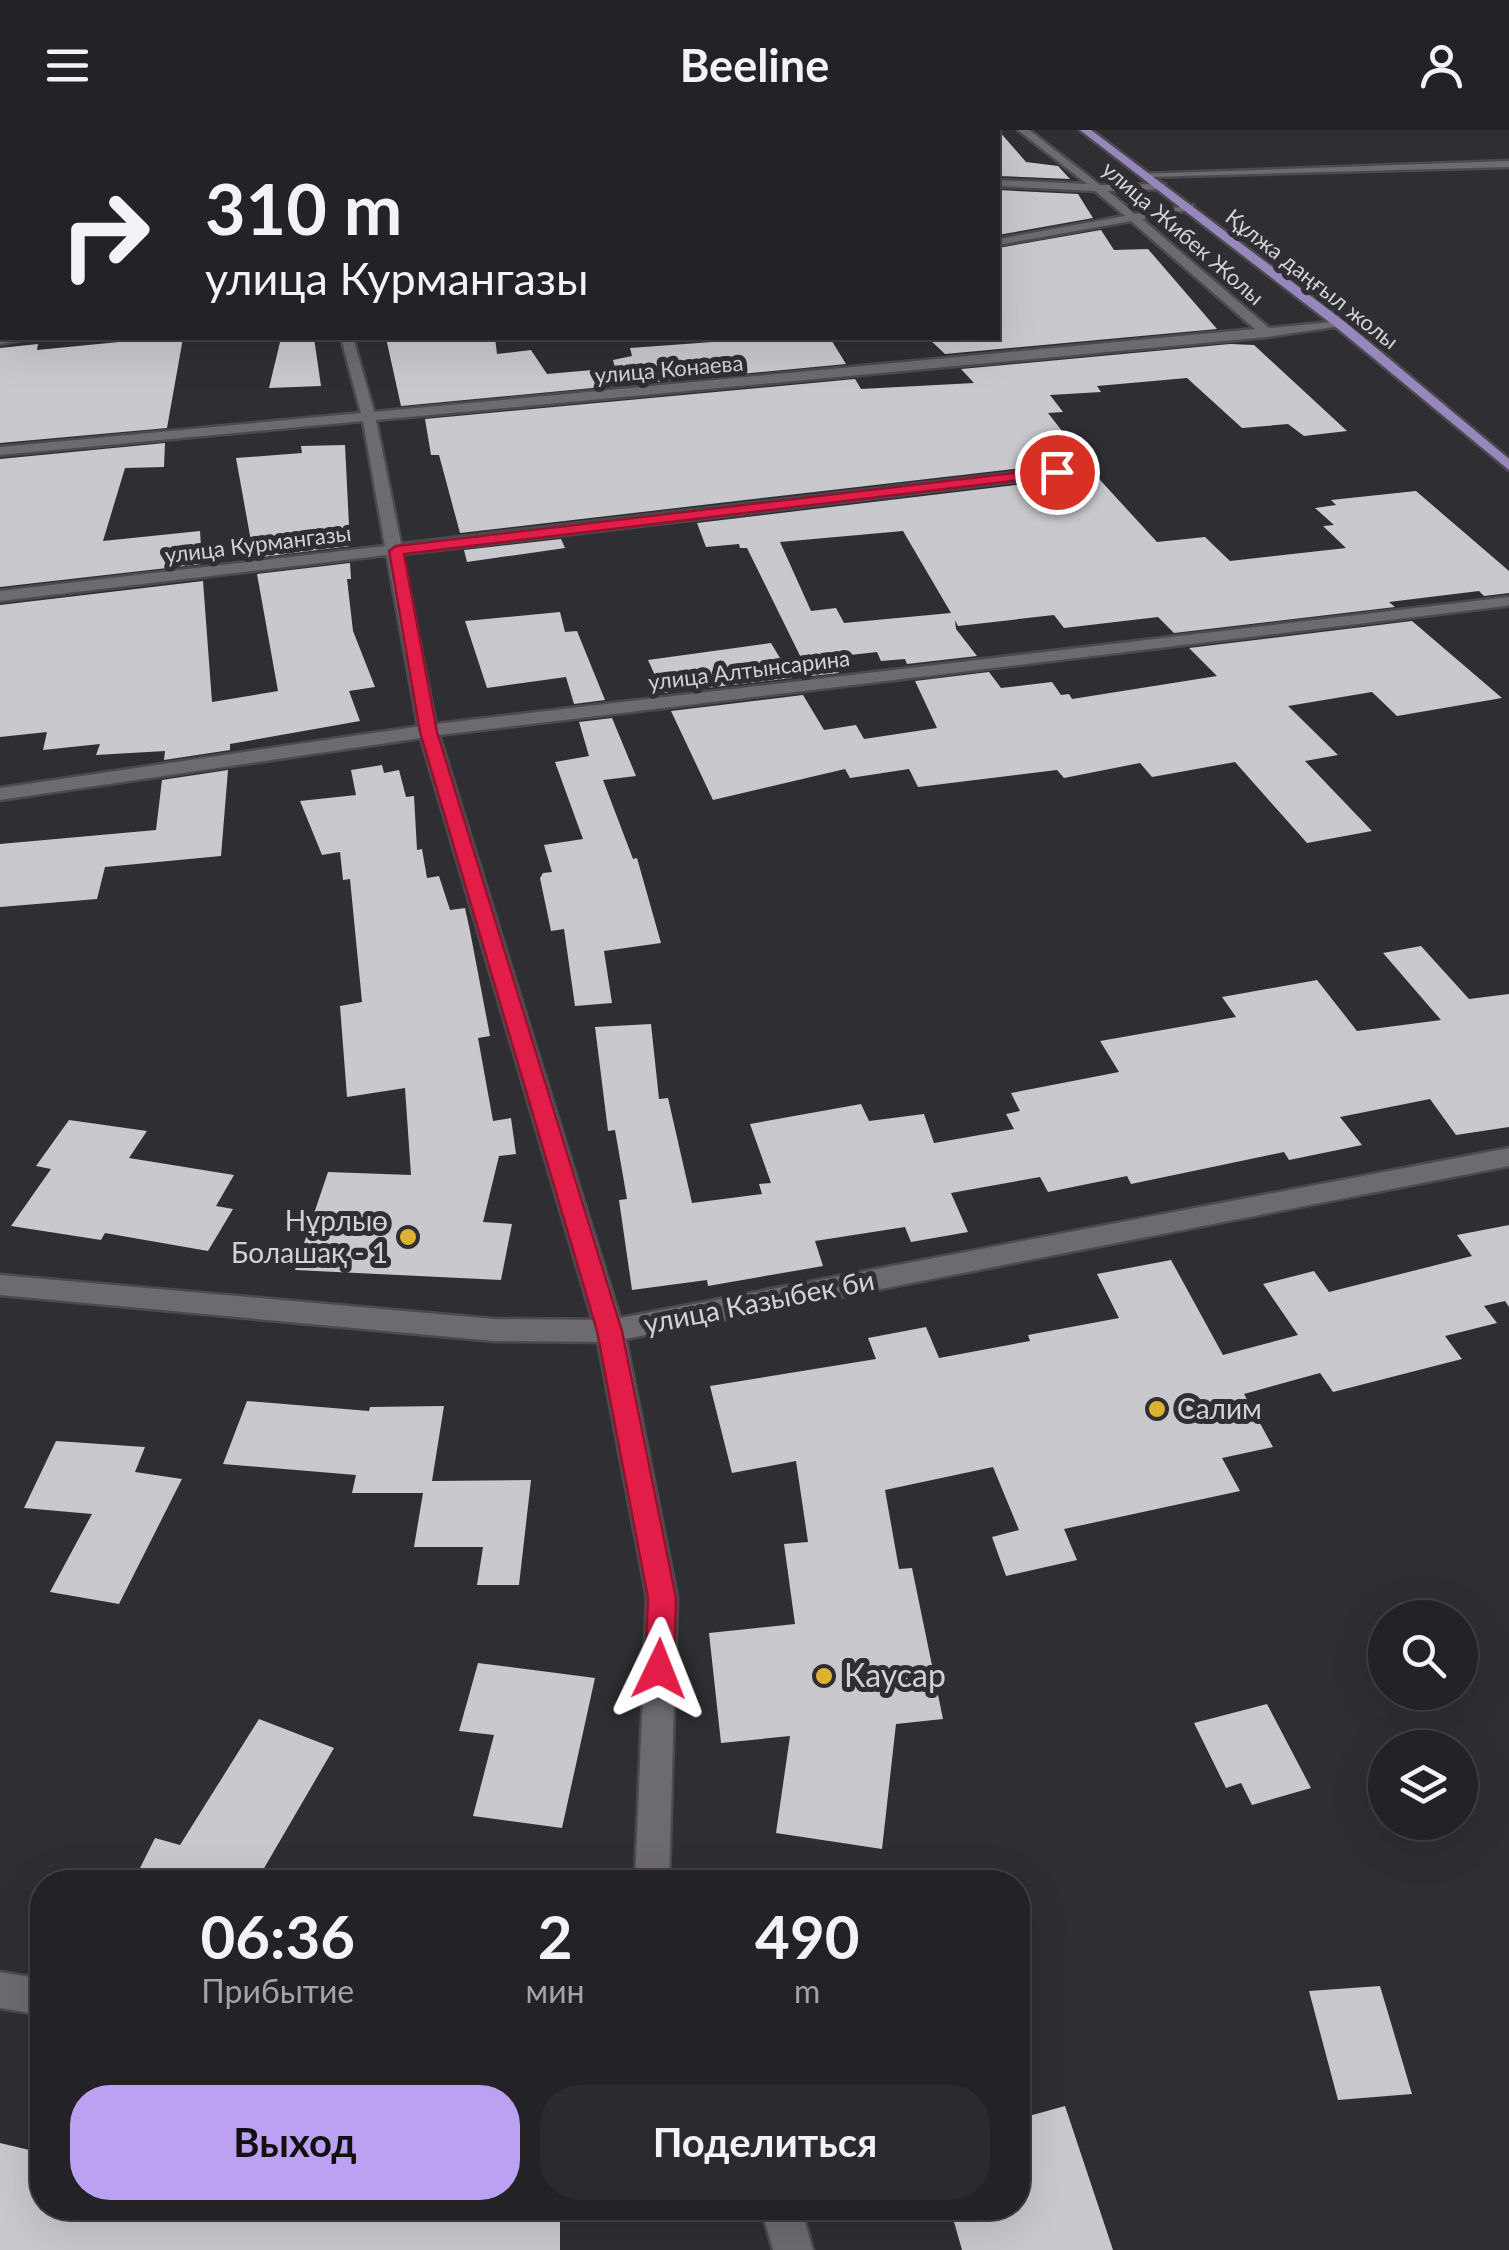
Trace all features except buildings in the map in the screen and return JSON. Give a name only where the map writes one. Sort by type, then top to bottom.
[{"type":"main road","name":"Құлжа даңғыл жолы","points":[[1085,130],[1341,325],[1509,466]]},
{"type":"street","name":"улица Жибек Жолы","points":[[1023,130],[1103,188],[1131,218],[1267,332]]},
{"type":"street","points":[[1147,174],[1509,164]]},
{"type":"street","points":[[1000,183],[1103,188],[1161,186]]},
{"type":"street","points":[[1000,242],[1189,207]]},
{"type":"street","name":"улица Конаева","points":[[0,451],[1341,325]]},
{"type":"street","points":[[348,340],[369,418],[428,732],[610,1331],[662,1598],[652,1870]]},
{"type":"street","name":"улица Курмангазы","points":[[0,596],[1057,472]]},
{"type":"street","name":"улица Алтынсарина","points":[[0,794],[428,732],[1505,601]]},
{"type":"street","name":"улица Казыбек би","points":[[0,1286],[494,1330],[610,1331],[1509,1157]]},
{"type":"street","points":[[0,1990],[30,1996]]},
{"type":"street","points":[[784,2220],[793,2250]]},
{"type":"place","name":"Нұрлыө Болашақ - 1","points":[[408,1237]]},
{"type":"place","name":"Салим","points":[[1157,1409]]},
{"type":"place","name":"Каусар","points":[[824,1676]]},
{"type":"route","points":[[659,1669],[662,1598],[610,1331],[428,732],[396,551],[1057,472]]}]
